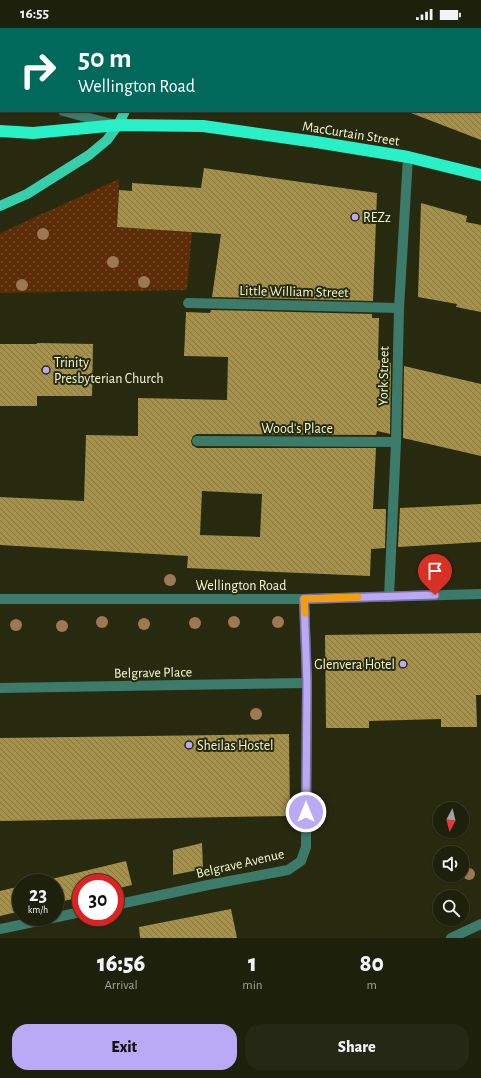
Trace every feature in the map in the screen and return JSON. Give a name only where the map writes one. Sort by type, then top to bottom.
[{"type":"highway","name":"MacCurtain Street","points":[[0,131],[33,132],[118,125],[203,126],[408,157],[481,175]]},
{"type":"main road","points":[[0,206],[27,194],[90,155],[107,140],[118,125],[124,112]]},
{"type":"street","points":[[67,112],[118,125]]},
{"type":"street","name":"York Street","points":[[389,597],[396,442],[399,308],[408,157]]},
{"type":"street","name":"Little William Street","points":[[188,303],[399,308]]},
{"type":"street","name":"Wood's Place","points":[[197,441],[396,442]]},
{"type":"street","name":"Wellington Road","points":[[0,599],[304,599],[481,594]]},
{"type":"street","name":"Belgrave Avenue","points":[[124,903],[288,870],[301,861],[306,846],[307,683],[304,599]]},
{"type":"street","name":"Belgrave Place","points":[[0,688],[307,683]]},
{"type":"street","points":[[0,929],[72,914]]},
{"type":"street","points":[[451,938],[481,924]]},
{"type":"shaded area","points":[[119,179],[117,227],[192,232],[187,290],[0,293],[0,233]]},
{"type":"building","points":[[481,112],[481,140],[411,113]]},
{"type":"building","points":[[204,168],[377,193],[373,301],[212,297],[221,234],[117,227],[119,190],[132,191],[132,183],[201,188]]},
{"type":"building","points":[[421,203],[467,216],[466,222],[481,225],[481,312],[456,307],[457,304],[418,297]]},
{"type":"building","points":[[211,310],[372,314],[372,318],[379,318],[378,360],[391,363],[390,434],[377,431],[376,435],[197,434],[193,436],[191,441],[192,445],[197,448],[376,448],[373,509],[386,509],[385,548],[371,549],[370,576],[187,568],[188,556],[0,545],[0,497],[84,501],[86,435],[138,436],[138,398],[227,400],[228,357],[184,356],[186,312],[210,313]],"holes":[[[202,491],[262,494],[260,537],[200,535]]]},
{"type":"building","name":"Trinity Presbyterian Church","points":[[0,344],[93,344],[92,396],[37,396],[37,406],[0,406]]},
{"type":"building","points":[[404,366],[481,384],[481,456],[403,438]]},
{"type":"building","points":[[481,504],[481,542],[398,547],[400,508]]},
{"type":"building","name":"Glenvera Hotel","points":[[481,633],[481,695],[476,695],[477,727],[441,727],[441,719],[369,721],[369,728],[326,728],[325,635]]},
{"type":"building","points":[[289,734],[290,816],[0,821],[0,738]]},
{"type":"building","points":[[202,843],[203,869],[173,875],[173,850]]},
{"type":"building","points":[[126,861],[132,885],[124,887],[124,874],[72,874]]},
{"type":"building","points":[[72,874],[72,899],[64,901],[64,876]]},
{"type":"building","points":[[12,888],[12,913],[0,916],[0,891]]},
{"type":"building","points":[[231,909],[237,938],[140,938],[139,927]]},
{"type":"slow traffic","points":[[305,613],[304,599],[358,597]]},
{"type":"place","name":"REZz","points":[[355,217]]},
{"type":"place","name":"Trinity Presbyterian Church","points":[[46,370]]},
{"type":"place","name":"Glenvera Hotel","points":[[403,664]]},
{"type":"place","name":"Sheilas Hostel","points":[[189,745]]},
{"type":"route","points":[[306,812],[307,683],[304,599],[435,595]]}]
